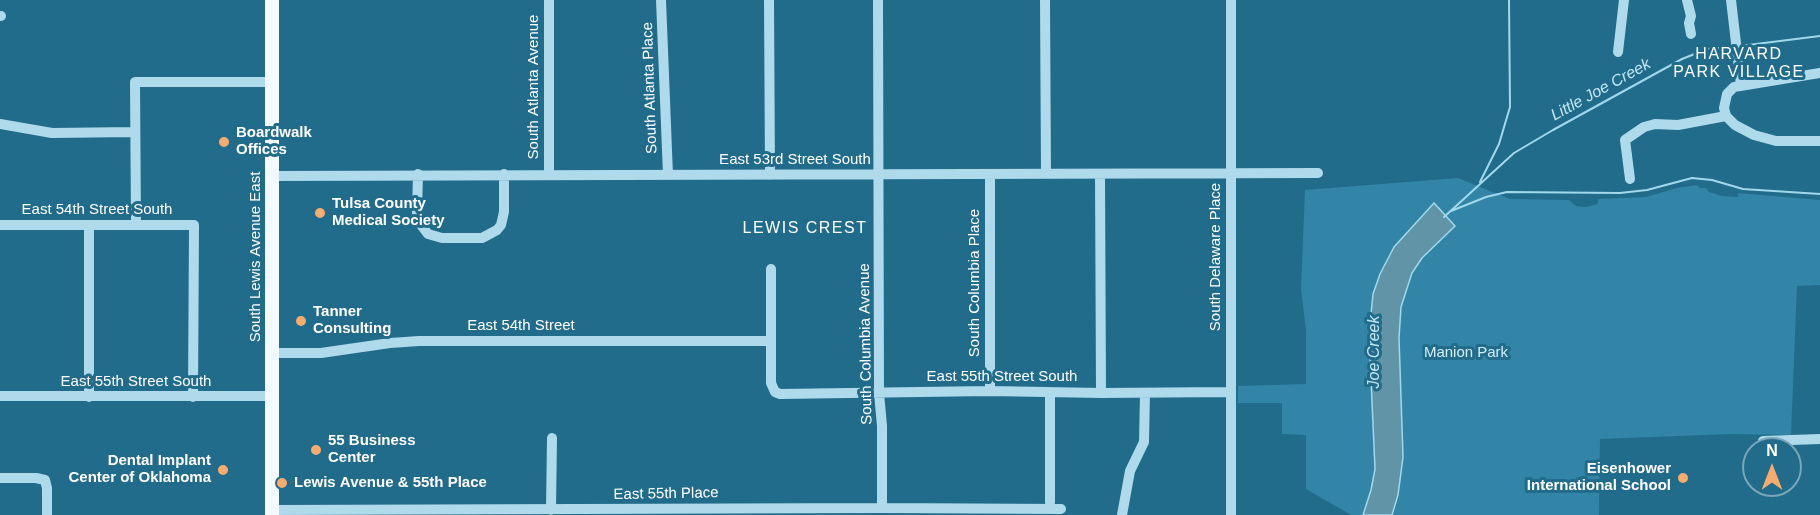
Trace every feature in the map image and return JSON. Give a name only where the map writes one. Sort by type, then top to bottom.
[{"type":"main road","name":"South Lewis Avenue East","points":[[272,0],[272,512]]},
{"type":"street","name":"South Atlanta Avenue","points":[[549,0],[549,174]]},
{"type":"street","name":"South Atlanta Place","points":[[662,0],[668,175]]},
{"type":"street","points":[[769,0],[770,175]]},
{"type":"street","name":"South Columbia Avenue","points":[[876,510],[882,426],[879,393],[878,0]]},
{"type":"street","points":[[1045,0],[1046,174]]},
{"type":"street","name":"South Delaware Place","points":[[1231,0],[1231,515]]},
{"type":"street","points":[[1618,52],[1624,0]]},
{"type":"street","points":[[1687,0],[1691,16],[1689,23],[1691,34]]},
{"type":"street","points":[[1731,0],[1741,86]]},
{"type":"street","points":[[1820,73],[1734,87],[1727,94],[1724,108],[1726,116],[1734,125],[1754,135],[1776,141],[1820,141]]},
{"type":"street","points":[[135,225],[135,82],[272,82]]},
{"type":"street","points":[[1630,179],[1625,140],[1644,127],[1655,124],[1678,125],[1726,116]]},
{"type":"street","points":[[0,125],[52,133],[134,132]]},
{"type":"street","name":"East 53rd Street South","points":[[273,176],[1318,173]]},
{"type":"street","points":[[418,174],[417,213],[423,229],[428,234],[442,238],[482,238],[493,234],[501,225],[504,212],[504,174]]},
{"type":"street","name":"South Columbia Place","points":[[990,174],[990,391]]},
{"type":"street","points":[[1100,174],[1101,393]]},
{"type":"street","name":"East 54th Street South","points":[[0,225],[194,225],[193,397]]},
{"type":"street","points":[[88,225],[89,397]]},
{"type":"street","points":[[771,269],[771,341]]},
{"type":"street","name":"East 54th Street","points":[[272,353],[330,352],[419,341],[771,341]]},
{"type":"street","name":"East 55th Street South","points":[[771,341],[771,382],[775,392],[785,395],[990,391],[1230,392]]},
{"type":"street","points":[[1050,393],[1050,502]]},
{"type":"street","points":[[1122,515],[1130,471],[1144,442],[1144,393]]},
{"type":"street","name":"East 55th Street South","points":[[0,396],[272,396]]},
{"type":"street","points":[[546,512],[552,438]]},
{"type":"street","points":[[1802,440],[1820,439]]},
{"type":"street","points":[[0,478],[45,480],[47,515]]},
{"type":"street","name":"East 55th Place","points":[[272,512],[765,512],[1061,509]]},
{"type":"green space","name":"Manion Park","points":[[1458,178],[1510,199],[1569,200],[1576,206],[1586,207],[1598,204],[1598,199],[1646,197],[1697,185],[1722,196],[1738,197],[1738,193],[1820,200],[1820,285],[1797,286],[1791,435],[1731,434],[1600,439],[1599,515],[1351,515],[1306,489],[1306,435],[1282,434],[1282,403],[1238,403],[1238,386],[1306,384],[1306,330],[1301,289],[1305,190]]},
{"type":"water","name":"Joe Creek","points":[[1434,203],[1455,226],[1422,258],[1412,273],[1401,307],[1399,338],[1403,457],[1398,495],[1392,515],[1363,515],[1375,469],[1369,335],[1373,294],[1394,247]]},
{"type":"waterway","points":[[1480,182],[1499,144],[1510,107],[1509,0]]},
{"type":"waterway","name":"Little Joe Creek","points":[[1740,46],[1820,36]]},
{"type":"waterway","name":"Little Joe Creek","points":[[1444,217],[1514,153],[1682,59],[1707,49],[1731,47]]},
{"type":"waterway","points":[[1451,211],[1486,197],[1507,192],[1620,193],[1647,190],[1692,178],[1712,180],[1743,189],[1820,194]]},
{"type":"place","name":"Boardwalk Offices","points":[[224,142]]},
{"type":"place","name":"Tulsa County Medical Society","points":[[320,213]]},
{"type":"place","name":"Tanner Consulting","points":[[301,321]]},
{"type":"place","name":"55 Business Center","points":[[316,450]]},
{"type":"place","name":"Dental Implant Center of Oklahoma","points":[[223,470]]},
{"type":"place","name":"Eisenhower International School","points":[[1683,478]]},
{"type":"place","name":"Lewis Avenue & 55th Place","points":[[282,483]]},
{"type":"district","name":"HARVARD PARK VILLAGE","points":[[1739,64]]},
{"type":"district","name":"LEWIS CREST","points":[[805,229]]}]
